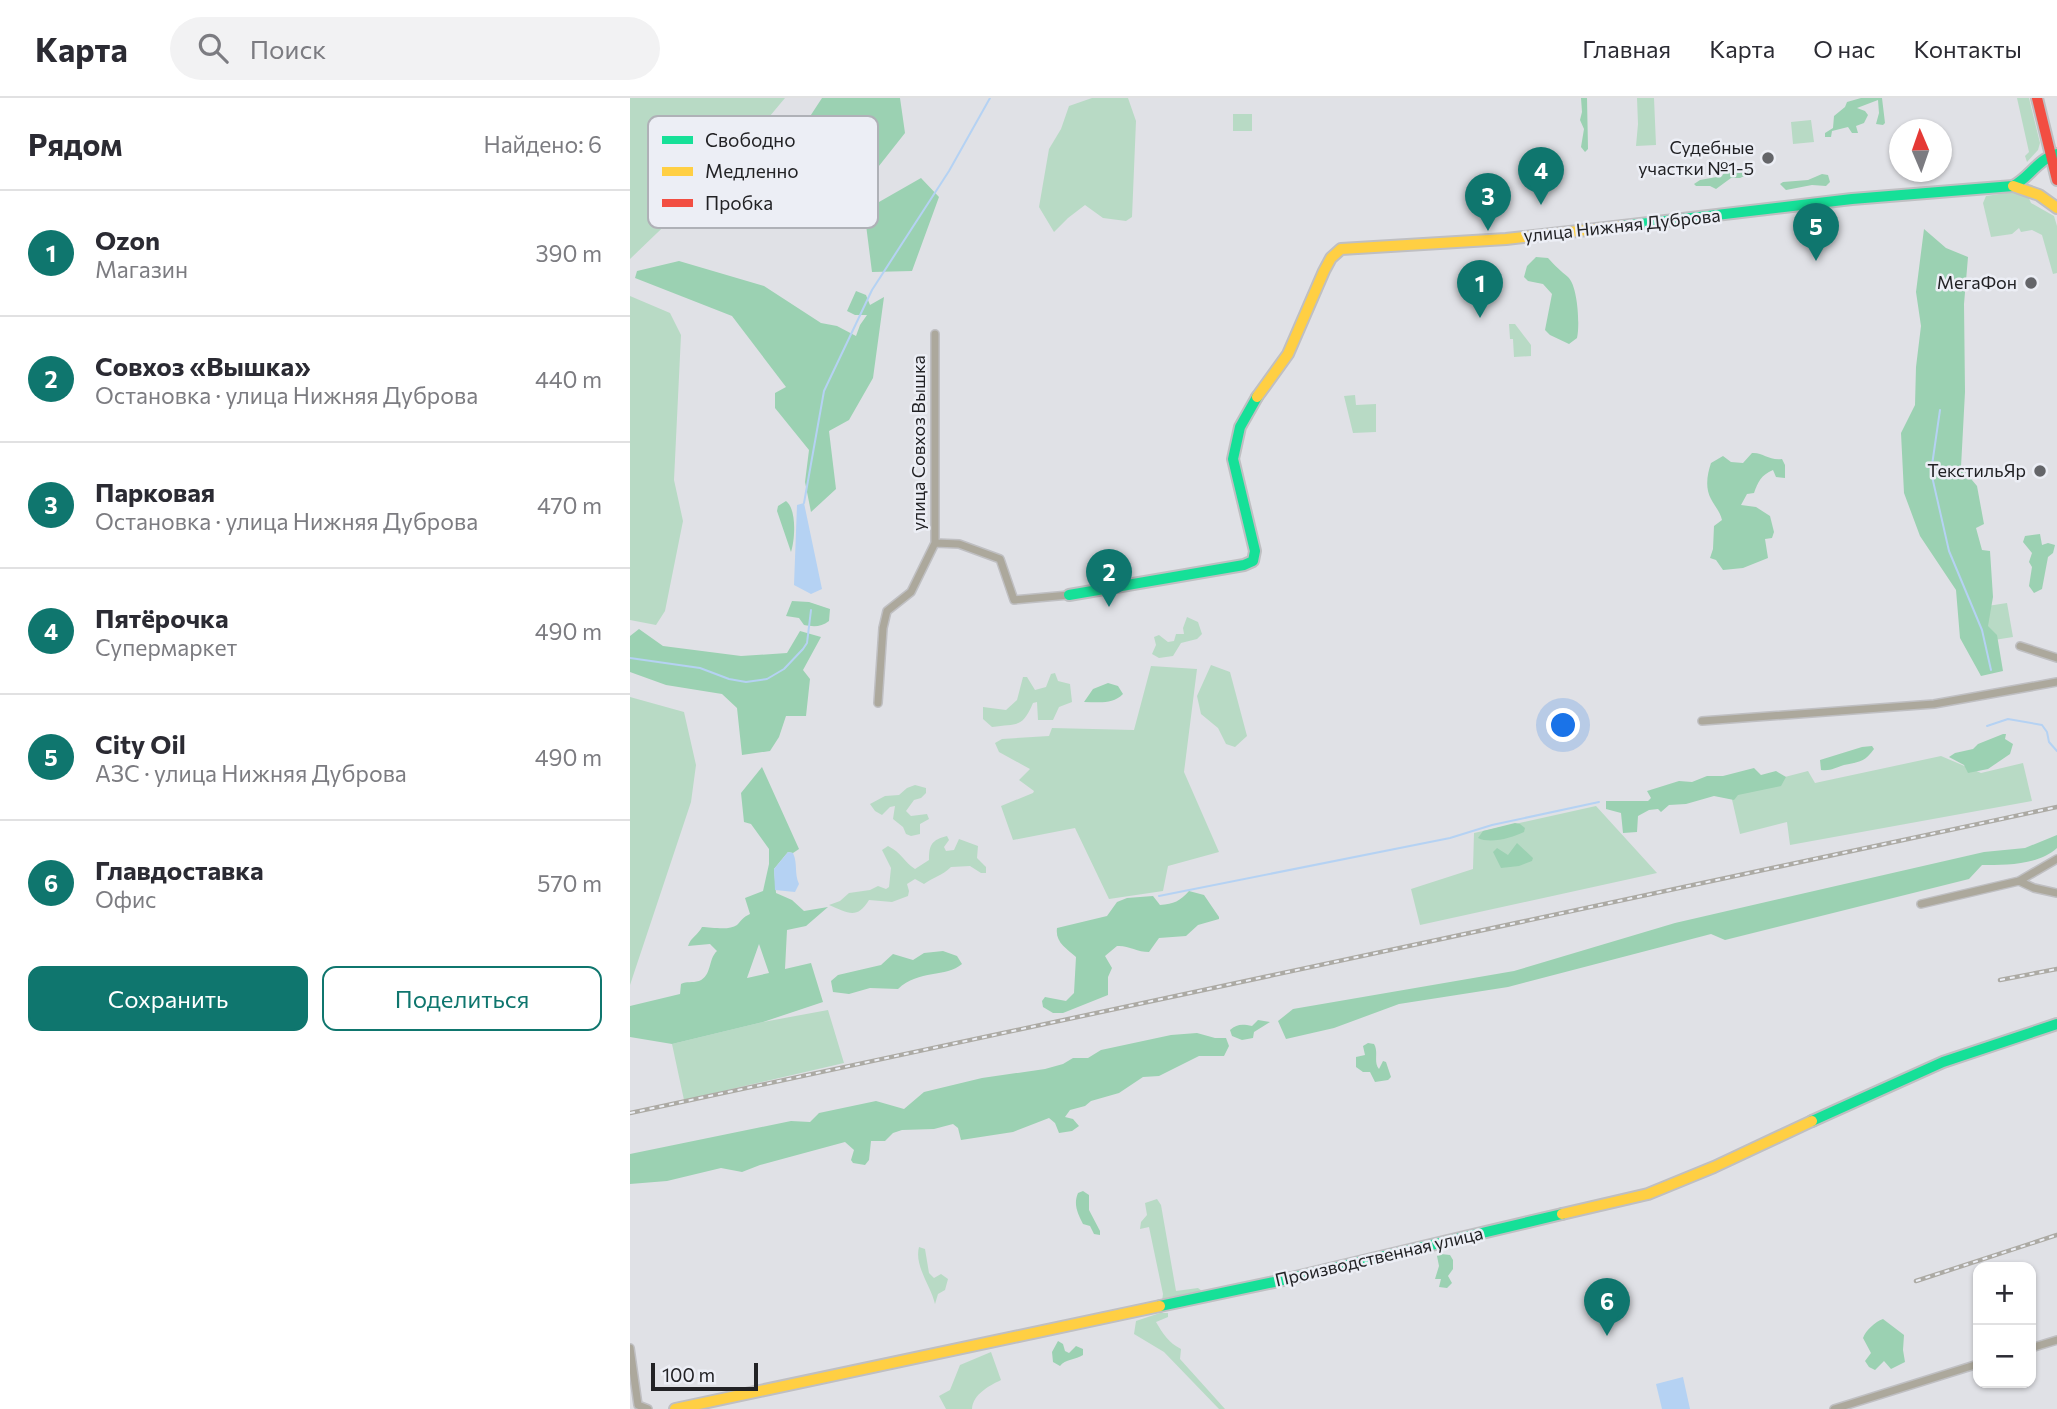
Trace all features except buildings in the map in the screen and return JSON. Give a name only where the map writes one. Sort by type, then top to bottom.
[{"type":"street","points":[[2037,98],[2048,157],[2057,180]]},
{"type":"street","points":[[2013,186],[2021,183],[2048,157]]},
{"type":"street","points":[[2048,157],[2034,184],[2050,202]]},
{"type":"street","name":"улица Нижняя Дуброва","points":[[1069,595],[1244,565],[1253,561],[1255,551],[1233,459],[1240,427],[1249,408],[1288,354],[1324,271],[1331,258],[1341,250],[1506,239],[1852,199],[2013,186],[2050,202]]},
{"type":"street","name":"улица Совхоз Вышка","points":[[878,703],[883,628],[887,611],[911,592],[936,543],[935,334]]},
{"type":"street","points":[[936,543],[960,544],[1000,559],[1014,600],[1069,595]]},
{"type":"street","points":[[2020,646],[2057,658]]},
{"type":"street","points":[[1702,722],[1934,704],[2057,682]]},
{"type":"street","points":[[1921,904],[2019,881],[2057,859]]},
{"type":"street","points":[[2019,881],[2057,894]]},
{"type":"street","name":"Производственная улица","points":[[675,1409],[1279,1281],[1648,1194],[1706,1172],[1907,1076],[1999,1041],[2057,1024]]},
{"type":"street","points":[[2036,1346],[2057,1340]]},
{"type":"street","points":[[630,1348],[638,1405],[648,1409]]},
{"type":"street","points":[[1834,1409],[1973,1366]]},
{"type":"green space","points":[[630,98],[785,98],[770,116],[648,116],[648,228],[662,228],[630,259]]},
{"type":"green space","points":[[822,98],[900,98],[905,133],[878,167],[878,116],[810,116]]},
{"type":"green space","points":[[1092,98],[1128,98],[1136,121],[1132,217],[1126,221],[1103,218],[1085,205],[1054,232],[1039,207],[1049,149],[1061,129],[1069,106]]},
{"type":"green space","points":[[1581,98],[1587,98],[1588,149],[1585,152],[1581,147],[1584,129],[1580,120]]},
{"type":"green space","points":[[1637,98],[1654,98],[1656,145],[1636,146]]},
{"type":"green space","points":[[1861,98],[1882,98],[1885,123],[1876,124],[1878,100],[1857,108],[1868,115],[1864,123],[1856,126],[1858,133],[1852,133],[1848,127],[1832,131],[1831,137],[1825,137],[1825,133],[1833,128],[1834,116],[1847,102]]},
{"type":"green space","points":[[2017,98],[2029,98],[2040,143],[2038,150],[2027,162],[2025,156],[2029,152]]},
{"type":"green space","points":[[1233,114],[1252,114],[1252,131],[1233,131]]},
{"type":"green space","points":[[1811,120],[1814,142],[1793,144],[1791,122]]},
{"type":"green space","points":[[1749,164],[1751,173],[1740,178],[1731,178],[1716,189],[1694,184],[1700,180],[1722,176],[1725,171],[1740,173],[1745,165]]},
{"type":"green space","points":[[1822,174],[1828,175],[1830,182],[1826,186],[1812,185],[1786,190],[1780,184],[1808,180]]},
{"type":"green space","points":[[921,178],[939,197],[912,271],[872,272],[866,228],[878,228],[878,201]]},
{"type":"green space","points":[[2020,191],[2028,196],[2031,203],[2054,216],[2057,226],[2057,273],[2053,274],[2042,235],[2032,230],[2021,232],[2019,228],[2012,234],[1991,237],[1983,203],[1986,196]]},
{"type":"green space","points":[[1824,214],[1827,216],[1823,230],[1804,232],[1800,227],[1802,217]]},
{"type":"green space","points":[[1924,229],[1946,248],[1968,257],[1964,304],[1965,392],[1961,467],[1977,486],[1984,524],[1976,528],[1982,550],[1990,551],[1993,597],[1988,626],[1997,635],[2003,671],[1981,676],[1960,638],[1956,590],[1920,536],[1904,493],[1901,433],[1915,405],[1921,326],[1916,292]]},
{"type":"green space","points":[[1536,257],[1548,258],[1568,277],[1574,289],[1578,332],[1577,338],[1569,344],[1545,330],[1552,294],[1543,284],[1528,281],[1524,277],[1527,266]]},
{"type":"green space","points":[[679,261],[764,286],[821,323],[837,326],[856,336],[867,315],[855,315],[847,311],[856,291],[866,295],[870,305],[884,297],[873,378],[849,420],[829,431],[836,489],[811,512],[805,482],[809,450],[775,408],[775,393],[786,387],[732,316],[635,278],[637,271]]},
{"type":"green space","points":[[630,296],[670,313],[681,335],[674,480],[683,521],[665,611],[656,625],[630,620]]},
{"type":"green space","points":[[1509,324],[1515,324],[1531,345],[1531,356],[1514,357]]},
{"type":"green space","points":[[1355,395],[1356,405],[1376,404],[1376,432],[1353,433],[1344,396]]},
{"type":"green space","points":[[1752,453],[1782,459],[1785,465],[1785,478],[1776,477],[1773,470],[1769,472],[1761,479],[1754,493],[1747,494],[1741,505],[1756,507],[1770,516],[1774,532],[1772,538],[1765,539],[1768,558],[1743,568],[1723,570],[1716,560],[1710,558],[1714,526],[1722,520],[1708,490],[1711,463],[1723,456],[1731,462],[1743,463]]},
{"type":"green space","points":[[786,501],[793,517],[791,552],[777,511],[778,506]]},
{"type":"green space","points":[[2040,534],[2042,545],[2055,545],[2053,553],[2048,557],[2042,589],[2034,593],[2029,586],[2032,567],[2029,562],[2032,553],[2023,542],[2025,536]]},
{"type":"green space","points":[[792,601],[809,602],[830,609],[829,621],[811,626],[804,625],[799,618],[786,616]]},
{"type":"green space","points":[[2007,603],[2013,637],[1988,641],[1981,607]]},
{"type":"green space","points":[[1187,617],[1198,622],[1202,634],[1197,639],[1181,643],[1173,656],[1159,658],[1152,654],[1156,645],[1154,637],[1159,635],[1168,642],[1174,641],[1176,634],[1184,634]]},
{"type":"green space","points":[[639,629],[663,646],[741,656],[787,653],[800,631],[821,637],[803,670],[810,679],[806,716],[786,716],[779,737],[770,751],[742,755],[737,708],[722,694],[666,685],[630,672],[630,636]]},
{"type":"green space","points":[[1211,665],[1230,672],[1247,736],[1235,747],[1226,744],[1218,728],[1201,714],[1197,696]]},
{"type":"green space","points":[[1151,666],[1197,669],[1184,772],[1219,852],[1168,866],[1163,891],[1109,899],[1075,828],[1013,840],[1001,806],[1033,793],[1034,791],[1019,780],[1030,769],[999,752],[995,743],[1002,739],[1049,736],[1052,728],[1134,730]]},
{"type":"green space","points":[[1055,673],[1058,681],[1070,684],[1072,702],[1059,707],[1053,720],[1038,720],[1037,702],[1033,703],[1022,721],[1013,725],[992,727],[983,719],[983,707],[1006,710],[1017,700],[1023,677],[1027,677],[1035,690],[1046,687],[1051,674]]},
{"type":"green space","points":[[1108,683],[1118,686],[1123,694],[1110,701],[1084,702],[1093,689]]},
{"type":"green space","points":[[630,697],[684,712],[696,765],[691,802],[630,985]]},
{"type":"green space","points":[[2006,734],[2005,739],[2013,744],[2010,754],[1988,769],[1968,773],[1964,765],[1949,757],[1973,749],[1978,744]]},
{"type":"green space","points":[[1872,746],[1874,749],[1861,761],[1821,770],[1820,760]]},
{"type":"green space","points":[[1941,756],[1981,773],[2023,763],[2032,801],[1790,845],[1787,822],[1740,834],[1730,791],[1808,771],[1815,783]]},
{"type":"green space","points":[[762,767],[799,849],[793,853],[788,852],[774,869],[776,893],[792,900],[804,911],[828,907],[806,926],[787,930],[785,969],[811,963],[823,1002],[763,1022],[672,1044],[630,1037],[630,1006],[680,994],[681,984],[703,979],[717,951],[710,944],[688,946],[691,940],[702,927],[725,928],[737,925],[750,914],[745,898],[763,891],[769,864],[769,849],[751,824],[744,822],[741,793]],"holes":[[[759,944],[769,973],[747,978]]]},
{"type":"green space","points":[[1754,768],[1761,775],[1776,771],[1786,777],[1781,786],[1738,795],[1734,800],[1714,796],[1686,804],[1669,805],[1661,812],[1658,809],[1649,810],[1638,816],[1637,832],[1623,833],[1621,813],[1606,809],[1606,801],[1648,801],[1651,798],[1647,791],[1679,781],[1692,782],[1707,776],[1723,776]]},
{"type":"green space","points":[[915,785],[926,788],[926,793],[914,800],[906,811],[911,816],[927,814],[929,819],[920,824],[920,834],[911,836],[893,819],[895,806],[882,815],[870,804],[885,796],[899,795]]},
{"type":"green space","points":[[1596,806],[1657,873],[1420,925],[1411,889],[1473,869],[1474,833]]},
{"type":"green space","points":[[1515,823],[1525,828],[1524,832],[1501,840],[1478,838],[1483,831]]},
{"type":"green space","points":[[2057,835],[2057,848],[2041,858],[2011,864],[1982,865],[1969,879],[1725,940],[1711,934],[1508,987],[1399,1004],[1334,1028],[1286,1039],[1278,1021],[1293,1009],[1514,971],[1675,923],[1984,852],[2025,848]]},
{"type":"green space","points":[[947,836],[949,840],[944,847],[946,851],[954,850],[959,839],[978,846],[977,858],[986,867],[986,873],[970,866],[951,867],[924,884],[915,879],[907,884],[908,896],[892,902],[869,900],[860,910],[852,913],[829,905],[840,901],[849,893],[878,886],[886,889],[889,887],[891,868],[882,850],[888,846],[915,869],[929,860],[932,844]]},
{"type":"green space","points":[[1517,843],[1533,858],[1532,861],[1501,868],[1493,852],[1497,848],[1508,855]]},
{"type":"green space","points":[[1189,891],[1204,895],[1219,919],[1198,925],[1186,936],[1159,938],[1149,952],[1117,946],[1105,956],[1112,968],[1108,977],[1108,995],[1063,1013],[1053,1013],[1043,1007],[1042,1001],[1045,997],[1066,1001],[1074,993],[1076,957],[1059,941],[1057,928],[1107,916],[1117,902],[1127,898],[1153,896],[1160,905],[1165,905],[1183,897]]},
{"type":"green space","points":[[943,951],[957,956],[962,964],[948,971],[915,979],[898,989],[870,988],[849,994],[833,992],[831,981],[838,975],[881,965],[893,954],[913,960],[924,953]]},
{"type":"green space","points":[[828,1010],[844,1063],[684,1100],[672,1044],[763,1022]]},
{"type":"green space","points":[[1258,1020],[1270,1022],[1254,1032],[1253,1038],[1242,1040],[1232,1036],[1230,1030],[1233,1028],[1240,1025],[1252,1026]]},
{"type":"green space","points":[[1197,1033],[1226,1038],[1229,1046],[1224,1056],[1199,1056],[1159,1076],[1143,1077],[1119,1093],[1070,1110],[1065,1117],[1073,1119],[1079,1126],[1072,1131],[1059,1133],[1055,1123],[1049,1118],[1013,1132],[961,1140],[958,1128],[953,1124],[934,1129],[902,1130],[893,1133],[885,1141],[871,1141],[869,1160],[865,1165],[853,1163],[851,1160],[854,1150],[845,1142],[742,1172],[721,1168],[667,1181],[630,1184],[630,1154],[791,1121],[810,1122],[819,1113],[876,1101],[904,1109],[924,1092],[982,1078],[1045,1069],[1073,1058],[1088,1058],[1101,1050],[1171,1035]]},
{"type":"green space","points":[[1374,1044],[1379,1069],[1383,1061],[1386,1062],[1391,1077],[1388,1080],[1375,1082],[1370,1072],[1363,1072],[1356,1067],[1356,1057],[1365,1055],[1363,1046]]},
{"type":"green space","points":[[1083,1191],[1089,1195],[1089,1210],[1100,1235],[1094,1234],[1090,1226],[1083,1224],[1078,1213],[1077,1197],[1078,1193]]},
{"type":"green space","points":[[1157,1199],[1161,1205],[1176,1291],[1198,1288],[1202,1291],[1197,1296],[1162,1301],[1163,1294],[1149,1227],[1140,1229],[1141,1222],[1147,1215],[1145,1203]]},
{"type":"green space","points":[[919,1247],[925,1249],[929,1273],[934,1278],[941,1274],[948,1279],[945,1290],[938,1294],[935,1304],[921,1269]]},
{"type":"green space","points":[[1450,1255],[1453,1260],[1453,1269],[1448,1276],[1452,1283],[1447,1288],[1439,1287],[1441,1279],[1435,1279],[1439,1266],[1437,1256]]},
{"type":"green space","points":[[1168,1313],[1168,1317],[1156,1322],[1167,1338],[1181,1349],[1180,1359],[1225,1409],[1219,1409],[1164,1352],[1134,1334],[1136,1321]]},
{"type":"green space","points":[[1883,1319],[1904,1335],[1905,1362],[1891,1369],[1884,1361],[1875,1370],[1865,1361],[1871,1353],[1863,1338],[1871,1327]]},
{"type":"green space","points":[[1058,1341],[1063,1344],[1065,1351],[1069,1353],[1076,1346],[1083,1349],[1083,1355],[1060,1366],[1053,1362],[1052,1352]]},
{"type":"green space","points":[[991,1352],[1001,1380],[978,1395],[972,1409],[946,1409],[939,1396],[950,1390],[960,1365]]},
{"type":"water","points":[[804,503],[822,589],[811,594],[794,585],[797,505]]},
{"type":"water","points":[[788,852],[793,853],[795,861],[799,884],[795,892],[775,890],[774,869]]},
{"type":"water","points":[[1683,1377],[1690,1409],[1662,1409],[1656,1384]]},
{"type":"waterway","points":[[804,503],[824,391],[872,290],[949,171],[990,98]]},
{"type":"waterway","points":[[1940,410],[1931,472],[1949,551],[1982,630],[1991,670]]},
{"type":"waterway","points":[[630,658],[700,668],[746,682],[767,679],[784,669],[807,643],[811,610]]},
{"type":"waterway","points":[[1987,726],[2008,719],[2042,725],[2049,742],[2057,751]]},
{"type":"waterway","points":[[1159,896],[1450,838],[1492,825],[1599,802]]},
{"type":"railway","points":[[630,1113],[2057,807]]},
{"type":"railway","points":[[2000,980],[2057,969]]},
{"type":"railway","points":[[1916,1281],[2057,1235]]},
{"type":"traffic: fast","points":[[1623,226],[1852,199],[2013,186],[2044,160],[2057,154]]},
{"type":"traffic: fast","points":[[1069,595],[1244,565],[1253,561],[1255,551],[1233,459],[1240,427],[1257,397]]},
{"type":"traffic: fast","points":[[1812,1121],[1943,1062],[2057,1024]]},
{"type":"traffic: fast","points":[[1160,1306],[1279,1281],[1562,1214]]},
{"type":"traffic: slow","points":[[2013,186],[2039,195],[2057,208]]},
{"type":"traffic: slow","points":[[1257,397],[1288,354],[1324,271],[1331,258],[1341,249],[1506,239],[1623,226]]},
{"type":"traffic: slow","points":[[1562,1214],[1648,1194],[1714,1167],[1812,1121]]},
{"type":"traffic: slow","points":[[675,1409],[1160,1306]]},
{"type":"traffic: jam","points":[[2037,98],[2057,180]]},
{"type":"place","name":"Судебные участки №1-5","points":[[1768,158]]},
{"type":"place","name":"Пятёрочка","points":[[1541,205]]},
{"type":"place","name":"Парковая","points":[[1488,231]]},
{"type":"place","name":"City Oil","points":[[1816,261]]},
{"type":"place","name":"МегаФон","points":[[2031,283]]},
{"type":"place","name":"Ozon","points":[[1480,318]]},
{"type":"place","name":"ТекстильЯр","points":[[2040,471]]},
{"type":"place","name":"Совхоз «Вышка»","points":[[1109,607]]},
{"type":"place","name":"Главдоставка","points":[[1607,1336]]}]
